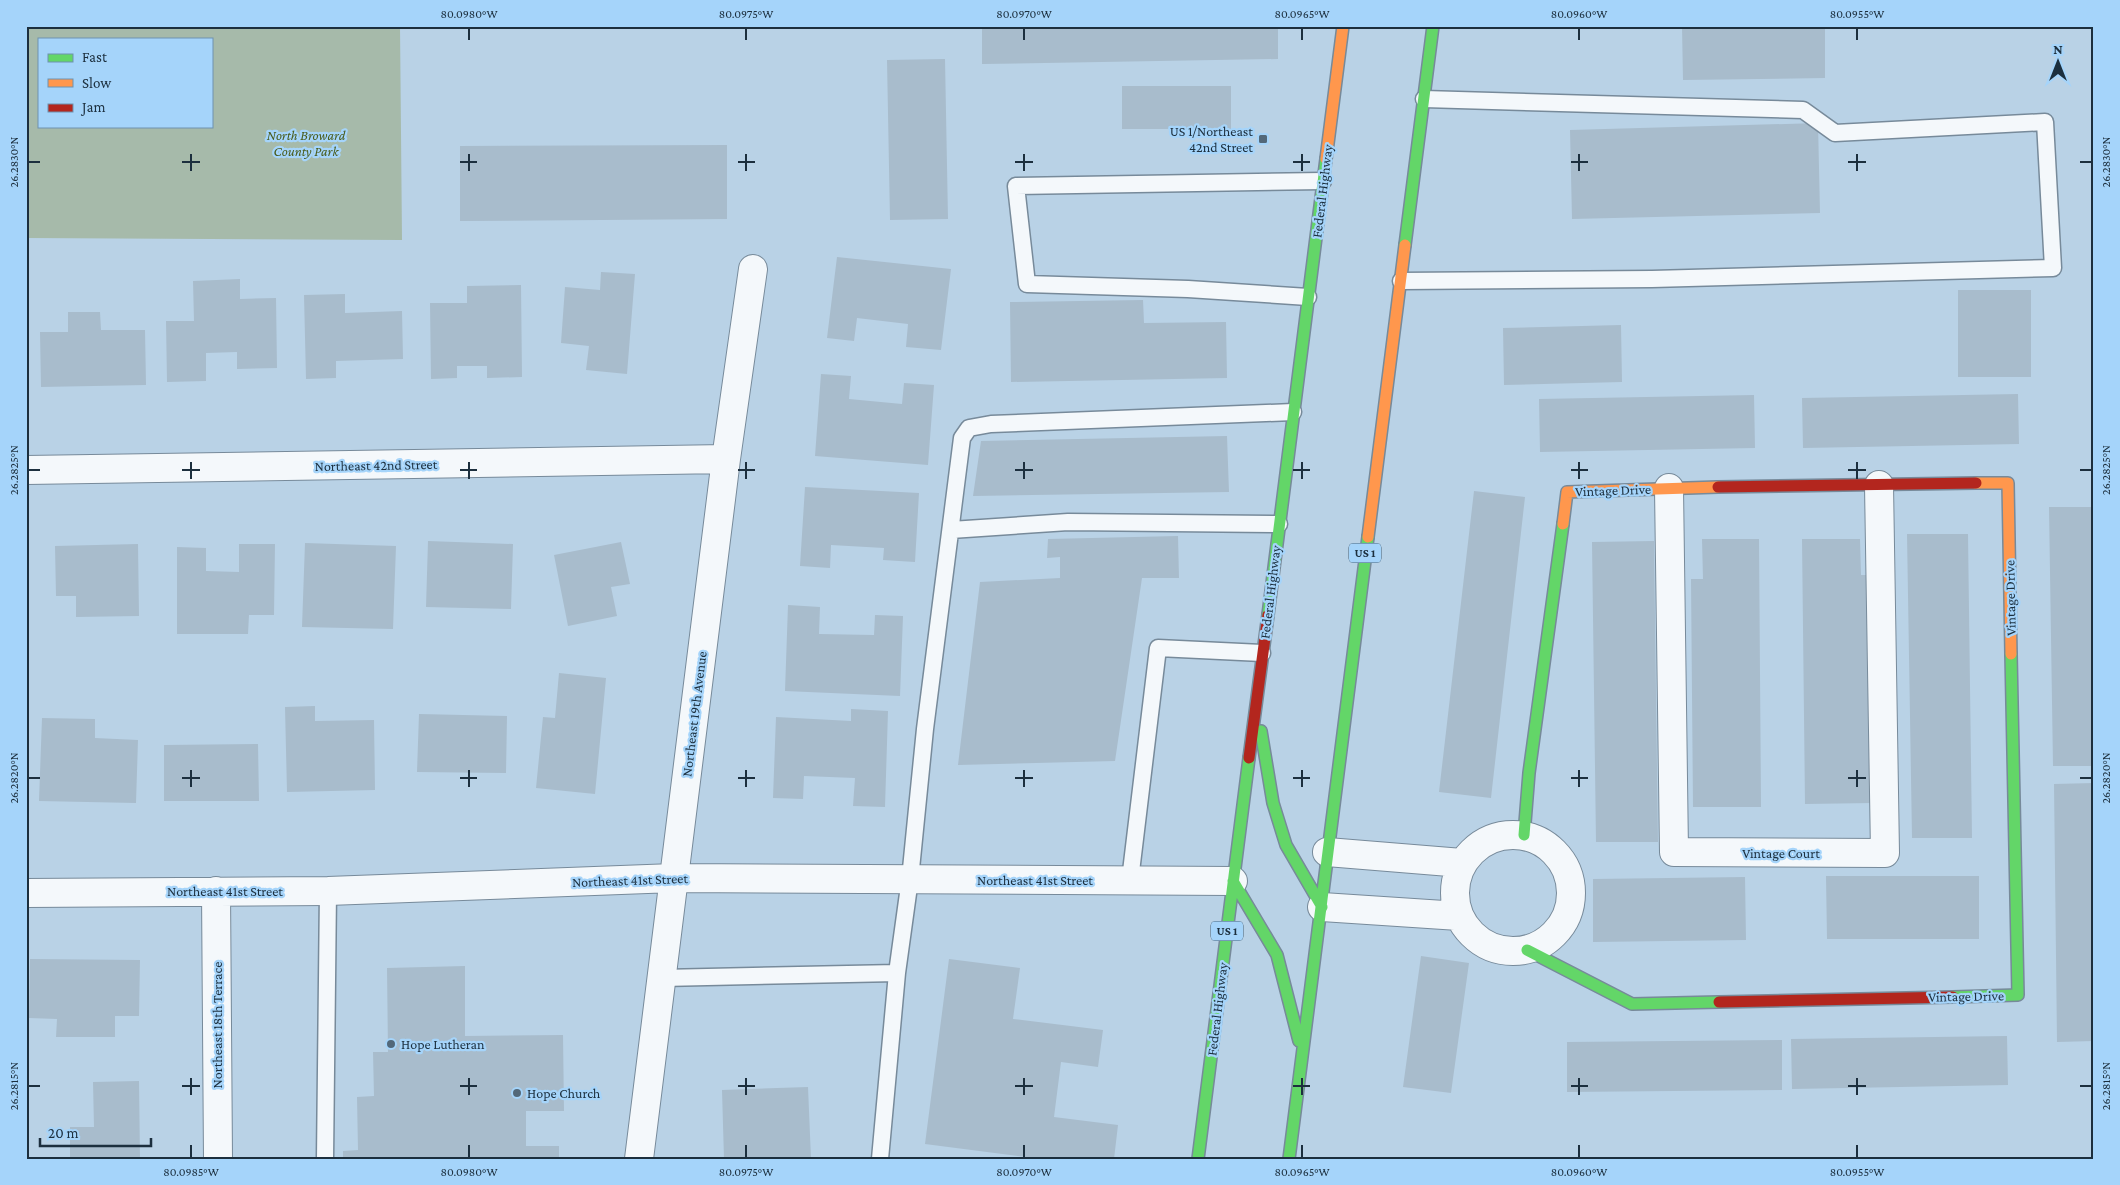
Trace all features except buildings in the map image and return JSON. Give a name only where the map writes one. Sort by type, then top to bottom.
[{"type":"main road","name":"Federal Highway","points":[[1198,1159],[1343,26]]},
{"type":"main road","name":"US 1","points":[[1289,1159],[1433,26]]},
{"type":"main road","name":"Vintage Drive","points":[[1524,835],[1529,774],[1567,492],[1669,488],[2008,483],[2018,995],[1632,1004],[1527,950]]},
{"type":"main road","points":[[1256,703],[1273,803],[1286,845],[1322,907]]},
{"type":"main road","points":[[1233,881],[1277,955],[1303,1055]]},
{"type":"street","name":"Northeast 19th Avenue","points":[[639,1159],[726,459],[753,269]]},
{"type":"street","name":"Northeast 42nd Street","points":[[26,470],[726,459]]},
{"type":"street","name":"Vintage Court","points":[[1669,488],[1674,852],[1886,853],[1879,485]]},
{"type":"street","points":[[1506,834],[1524,835],[1540,841],[1557,853],[1568,870],[1572,890],[1569,910],[1560,928],[1546,942],[1527,950],[1510,951],[1494,948],[1480,941],[1468,930],[1460,916],[1455,898],[1456,880],[1462,864],[1474,849],[1488,839],[1506,834]]},
{"type":"street","points":[[1327,852],[1462,864]]},
{"type":"street","name":"Northeast 41st Street","points":[[26,893],[328,890],[674,878],[1233,881]]},
{"type":"street","name":"Northeast 18th Terrace","points":[[216,890],[218,1159]]},
{"type":"street","points":[[1322,907],[1460,916]]},
{"type":"lane","points":[[1401,281],[1652,279],[2053,268],[2045,122],[1835,133],[1803,110],[1424,99]]},
{"type":"lane","points":[[1308,297],[1188,289],[1027,284],[1016,186],[1323,181]]},
{"type":"lane","points":[[880,1159],[897,973],[910,880],[924,728],[962,438],[969,428],[991,424],[1293,412]]},
{"type":"lane","points":[[951,530],[1068,522],[1279,524]]},
{"type":"lane","points":[[1130,880],[1158,648],[1262,653]]},
{"type":"lane","points":[[325,1159],[328,890]]},
{"type":"lane","points":[[662,978],[897,973]]},
{"type":"green space","name":"North Broward County Park","points":[[26,26],[400,26],[402,240],[26,238]]},
{"type":"traffic: fast","points":[[1405,245],[1433,26]]},
{"type":"traffic: fast","points":[[1268,615],[1326,159]]},
{"type":"traffic: fast","points":[[1524,835],[1529,773],[1563,524]]},
{"type":"traffic: fast","points":[[1289,1159],[1368,537]]},
{"type":"traffic: fast","points":[[1953,997],[2018,995],[2011,654]]},
{"type":"traffic: fast","points":[[1261,731],[1273,803],[1286,845],[1322,907]]},
{"type":"traffic: fast","points":[[1198,1159],[1249,758]]},
{"type":"traffic: fast","points":[[1233,881],[1277,955],[1299,1041]]},
{"type":"traffic: fast","points":[[1527,950],[1632,1004],[1719,1002]]},
{"type":"traffic: slow","points":[[1326,159],[1343,26]]},
{"type":"traffic: slow","points":[[1368,537],[1405,245]]},
{"type":"traffic: slow","points":[[1976,483],[2008,483],[2011,654]]},
{"type":"traffic: slow","points":[[1563,524],[1567,492],[1718,487]]},
{"type":"traffic: jam","points":[[1718,487],[1976,483]]},
{"type":"traffic: jam","points":[[1249,758],[1268,615]]},
{"type":"traffic: jam","points":[[1719,1002],[1953,997]]},
{"type":"place","name":"US 1/Northeast 42nd Street","points":[[1263,139]]},
{"type":"place","name":"Hope Lutheran","points":[[391,1044]]},
{"type":"place","name":"Hope Church","points":[[517,1093]]}]
